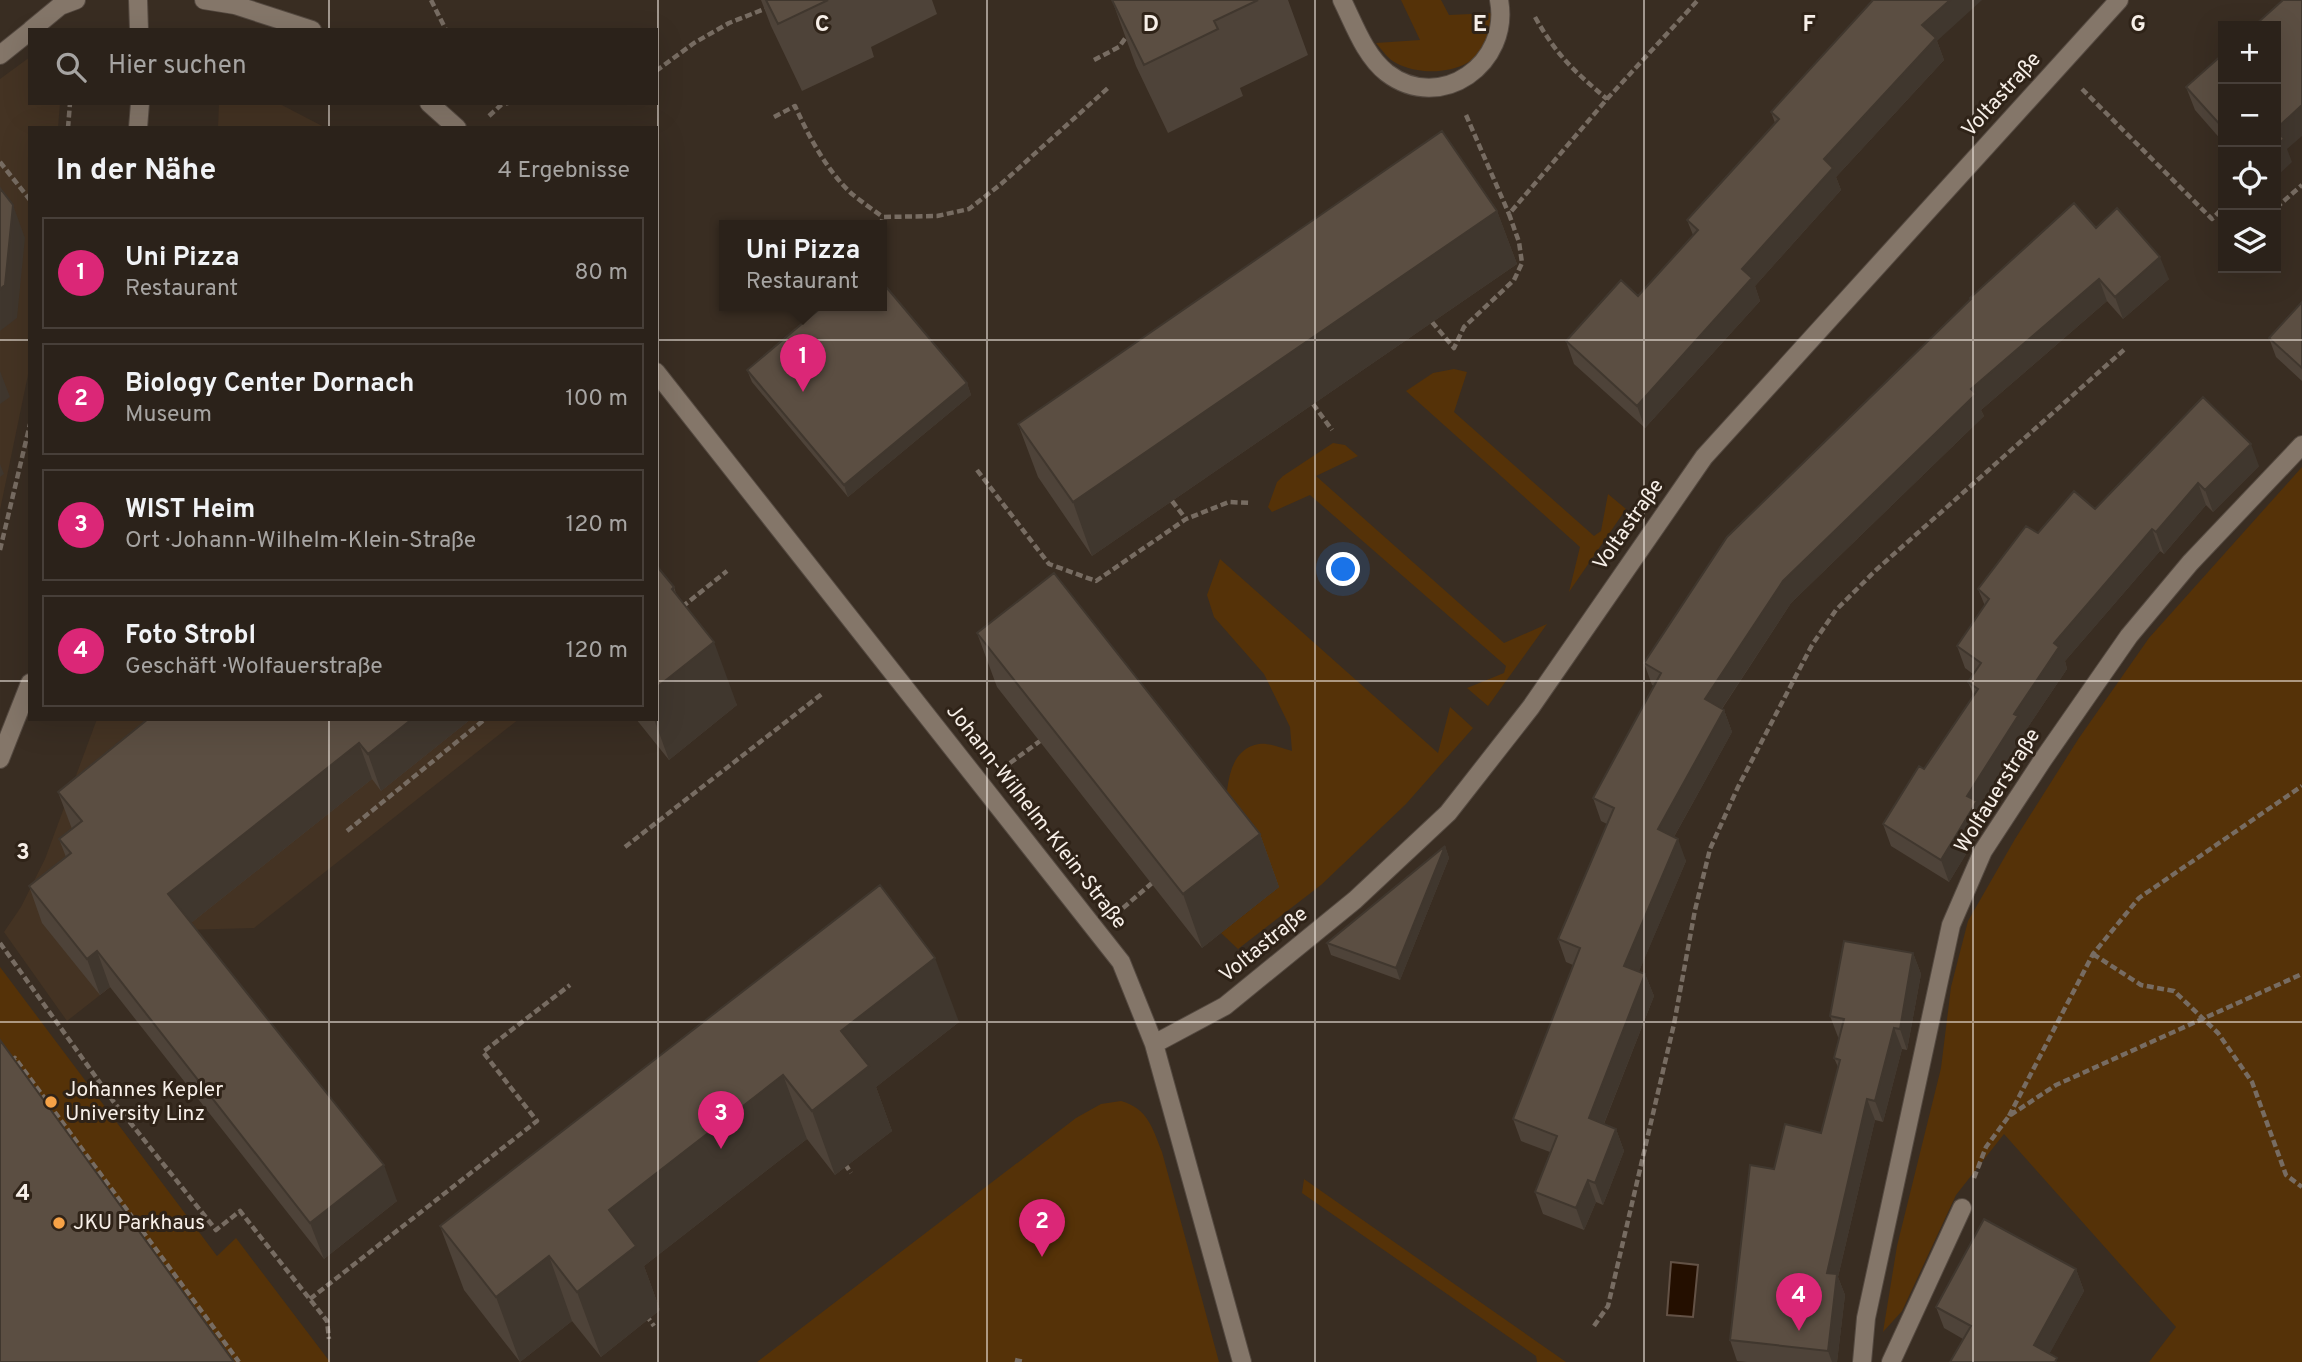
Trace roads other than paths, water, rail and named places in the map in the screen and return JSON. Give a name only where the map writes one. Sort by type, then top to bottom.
[{"type":"street","points":[[32,28],[60,6],[75,0]]},
{"type":"street","points":[[138,0],[139,28]]},
{"type":"street","points":[[204,0],[235,5],[306,28]]},
{"type":"street","points":[[1342,0],[1371,57],[1387,74],[1407,84],[1429,88],[1452,84],[1472,74],[1488,57],[1498,37],[1500,7]]},
{"type":"street","name":"Voltastraße","points":[[1154,1044],[1225,1006],[1355,900],[1448,813],[1531,707],[1704,457],[2119,0]]},
{"type":"street","points":[[0,55],[28,32]]},
{"type":"street","points":[[138,126],[140,105]]},
{"type":"street","points":[[431,105],[455,126]]},
{"type":"street","name":"Johann-Wilhelm-Klein-Straße","points":[[658,375],[1121,962],[1154,1044],[1242,1362]]},
{"type":"street","name":"Wolfauerstraße","points":[[1862,1362],[1866,1318],[1951,925],[1983,851],[2129,636],[2190,563],[2302,446]]},
{"type":"street","points":[[0,759],[28,688]]},
{"type":"street","points":[[1891,1362],[1962,1208]]},
{"type":"place","name":"Uni Pizza","points":[[803,392]]},
{"type":"place","name":"Johannes Kepler University Linz","points":[[51,1102]]},
{"type":"place","name":"WIST Heim","points":[[721,1149]]},
{"type":"place","name":"JKU Parkhaus","points":[[59,1223]]},
{"type":"place","name":"Biology Center Dornach","points":[[1042,1257]]},
{"type":"place","name":"Foto Strobl","points":[[1799,1331]]}]
